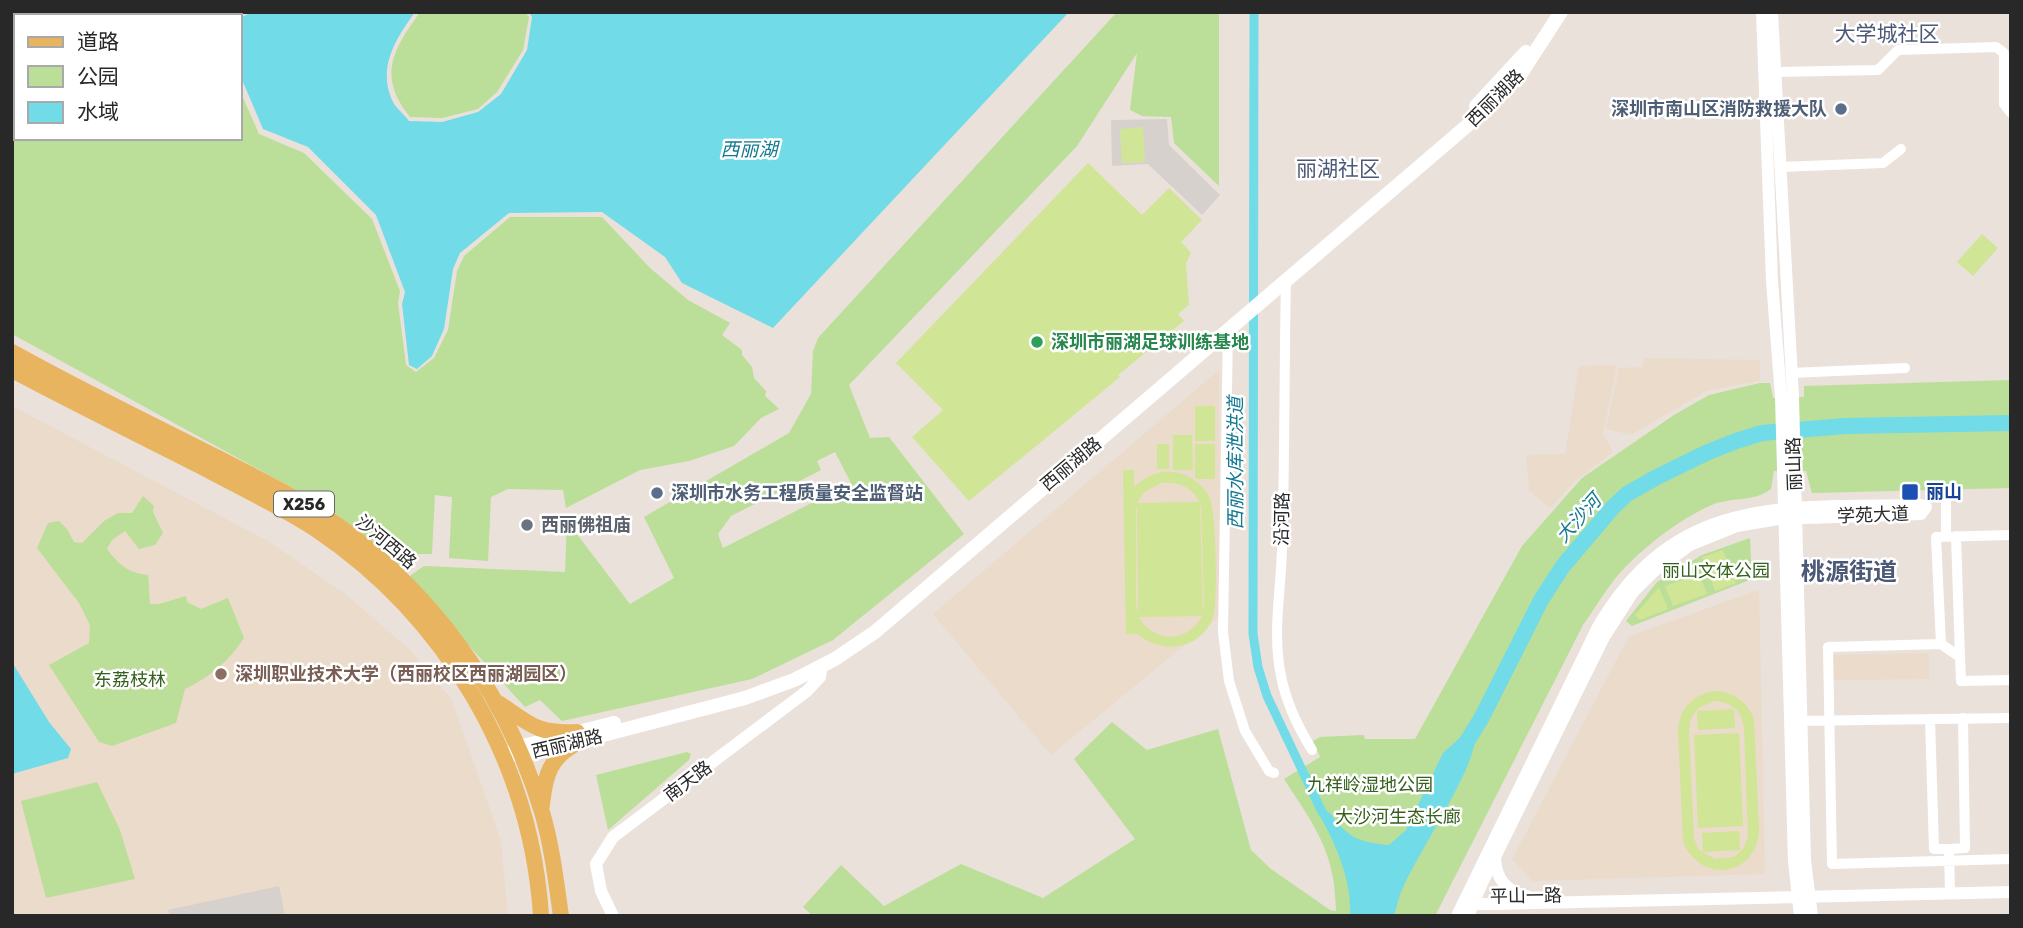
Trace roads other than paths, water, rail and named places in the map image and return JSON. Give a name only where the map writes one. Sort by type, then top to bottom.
[{"type":"main road","name":"西丽湖路","points":[[1283,277],[1483,100],[1525,53],[1552,12]]},
{"type":"main road","name":"西丽湖路","points":[[1283,277],[1508,90],[1540,48],[1561,12]]},
{"type":"main road","points":[[1250,306],[1283,277]]},
{"type":"main road","name":"西丽湖路","points":[[514,752],[745,698],[794,680],[822,665],[875,632],[1228,330],[1250,306]]},
{"type":"main road","name":"西丽湖路","points":[[578,737],[741,690],[789,672],[830,651],[879,615],[1250,306]]},
{"type":"main road","name":"沙河西路","points":[[12,352],[282,491],[346,532],[384,563],[426,604],[465,653],[494,699],[541,811],[553,859],[561,916]]},
{"type":"main road","name":"沙河西路","points":[[12,370],[279,507],[346,552],[391,590],[438,643],[514,752],[517,793],[530,839],[541,916]]},
{"type":"main road","points":[[494,699],[535,728],[578,737]]},
{"type":"main road","points":[[541,811],[550,767],[578,737]]},
{"type":"street","name":"丽山路","points":[[1762,12],[1772,281],[1787,397],[1803,893],[1800,916]]},
{"type":"street","name":"丽山路","points":[[1772,12],[1791,373],[1787,397]]},
{"type":"street","points":[[1776,72],[1878,70],[1898,50],[1996,47],[2004,53],[2004,104],[2011,113]]},
{"type":"street","points":[[1780,167],[1883,163],[1901,149]]},
{"type":"street","name":"沿河路","points":[[1283,277],[1282,547],[1276,615],[1277,645],[1288,702],[1312,750]]},
{"type":"street","points":[[1228,330],[1223,632],[1229,681],[1245,731],[1269,772],[1274,773]]},
{"type":"street","points":[[1791,373],[1905,368]]},
{"type":"street","points":[[1946,503],[1951,536],[1961,681],[2011,680]]},
{"type":"street","name":"学苑大道","points":[[1457,916],[1470,904],[1597,650],[1633,592],[1662,565],[1700,540],[1737,526],[1790,514],[1921,514],[1926,507],[1921,505],[1735,517],[1692,533],[1652,559],[1624,588],[1588,646],[1470,904]]},
{"type":"street","points":[[1941,643],[1936,537],[2011,535]]},
{"type":"street","points":[[1960,657],[1941,643],[1828,646],[1832,864],[2011,859]]},
{"type":"street","name":"南天路","points":[[613,916],[601,891],[596,864],[613,837],[807,691],[820,677],[822,665]]},
{"type":"street","points":[[1930,719],[1934,849],[1949,849],[1965,848],[1963,718]]},
{"type":"street","points":[[1796,721],[2011,718]]},
{"type":"street","points":[[1949,849],[1950,889]]},
{"type":"street","points":[[1494,857],[1502,882],[1513,892],[1527,896]]},
{"type":"street","name":"平山一路","points":[[1470,904],[1950,889],[2011,884]]},
{"type":"street","name":"平山一路","points":[[1950,889],[2011,892]]},
{"type":"street","name":"丽山路","points":[[1803,893],[1812,916]]},
{"type":"street","name":"平山一路","points":[[1470,904],[1527,896],[1803,893]]},
{"type":"water","name":"西丽湖","points":[[252,12],[415,12],[390,55],[387,67],[389,91],[394,104],[409,121],[442,122],[478,112],[501,94],[527,50],[532,17],[529,12],[1069,12],[773,328],[682,283],[665,257],[602,212],[509,213],[460,253],[453,269],[444,329],[432,356],[417,369],[409,365],[402,304],[405,292],[376,215],[308,147],[263,129],[242,80],[242,17]]},
{"type":"water","points":[[12,662],[49,722],[71,749],[68,758],[12,774]]},
{"type":"water","points":[[1464,734],[1474,738],[1467,768],[1399,896],[1394,916],[1350,916],[1349,890],[1342,865],[1321,818],[1329,812],[1342,828],[1354,837],[1389,845],[1406,830],[1443,753]]},
{"type":"waterway","name":"西丽水库泄洪道","points":[[1254,12],[1253,634],[1258,667],[1267,696],[1322,812],[1331,823]]},
{"type":"waterway","name":"大沙河","points":[[1460,753],[1482,717],[1541,600],[1563,566],[1627,494],[1706,453],[1762,433],[1845,426],[2011,423]]},
{"type":"place","name":"深圳市南山区消防救援大队","points":[[1841,109]]},
{"type":"place","name":"深圳市丽湖足球训练基地","points":[[1037,342]]},
{"type":"place","name":"丽山","points":[[1910,492]]},
{"type":"place","name":"深圳市水务工程质量安全监督站","points":[[657,493]]},
{"type":"place","name":"西丽佛祖庙","points":[[527,525]]},
{"type":"place","name":"深圳职业技术大学（西丽校区西丽湖园区）","points":[[221,674]]},
{"type":"district","name":"大学城社区","points":[[1887,34]]},
{"type":"district","name":"丽湖社区","points":[[1338,169]]},
{"type":"district","name":"桃源街道","points":[[1849,572]]},
{"type":"park label","name":"丽山文体公园","points":[[1716,571]]},
{"type":"park label","name":"东荔枝林","points":[[130,680]]},
{"type":"park label","name":"九祥岭湿地公园","points":[[1370,785]]},
{"type":"park label","name":"大沙河生态长廊","points":[[1398,817]]}]
